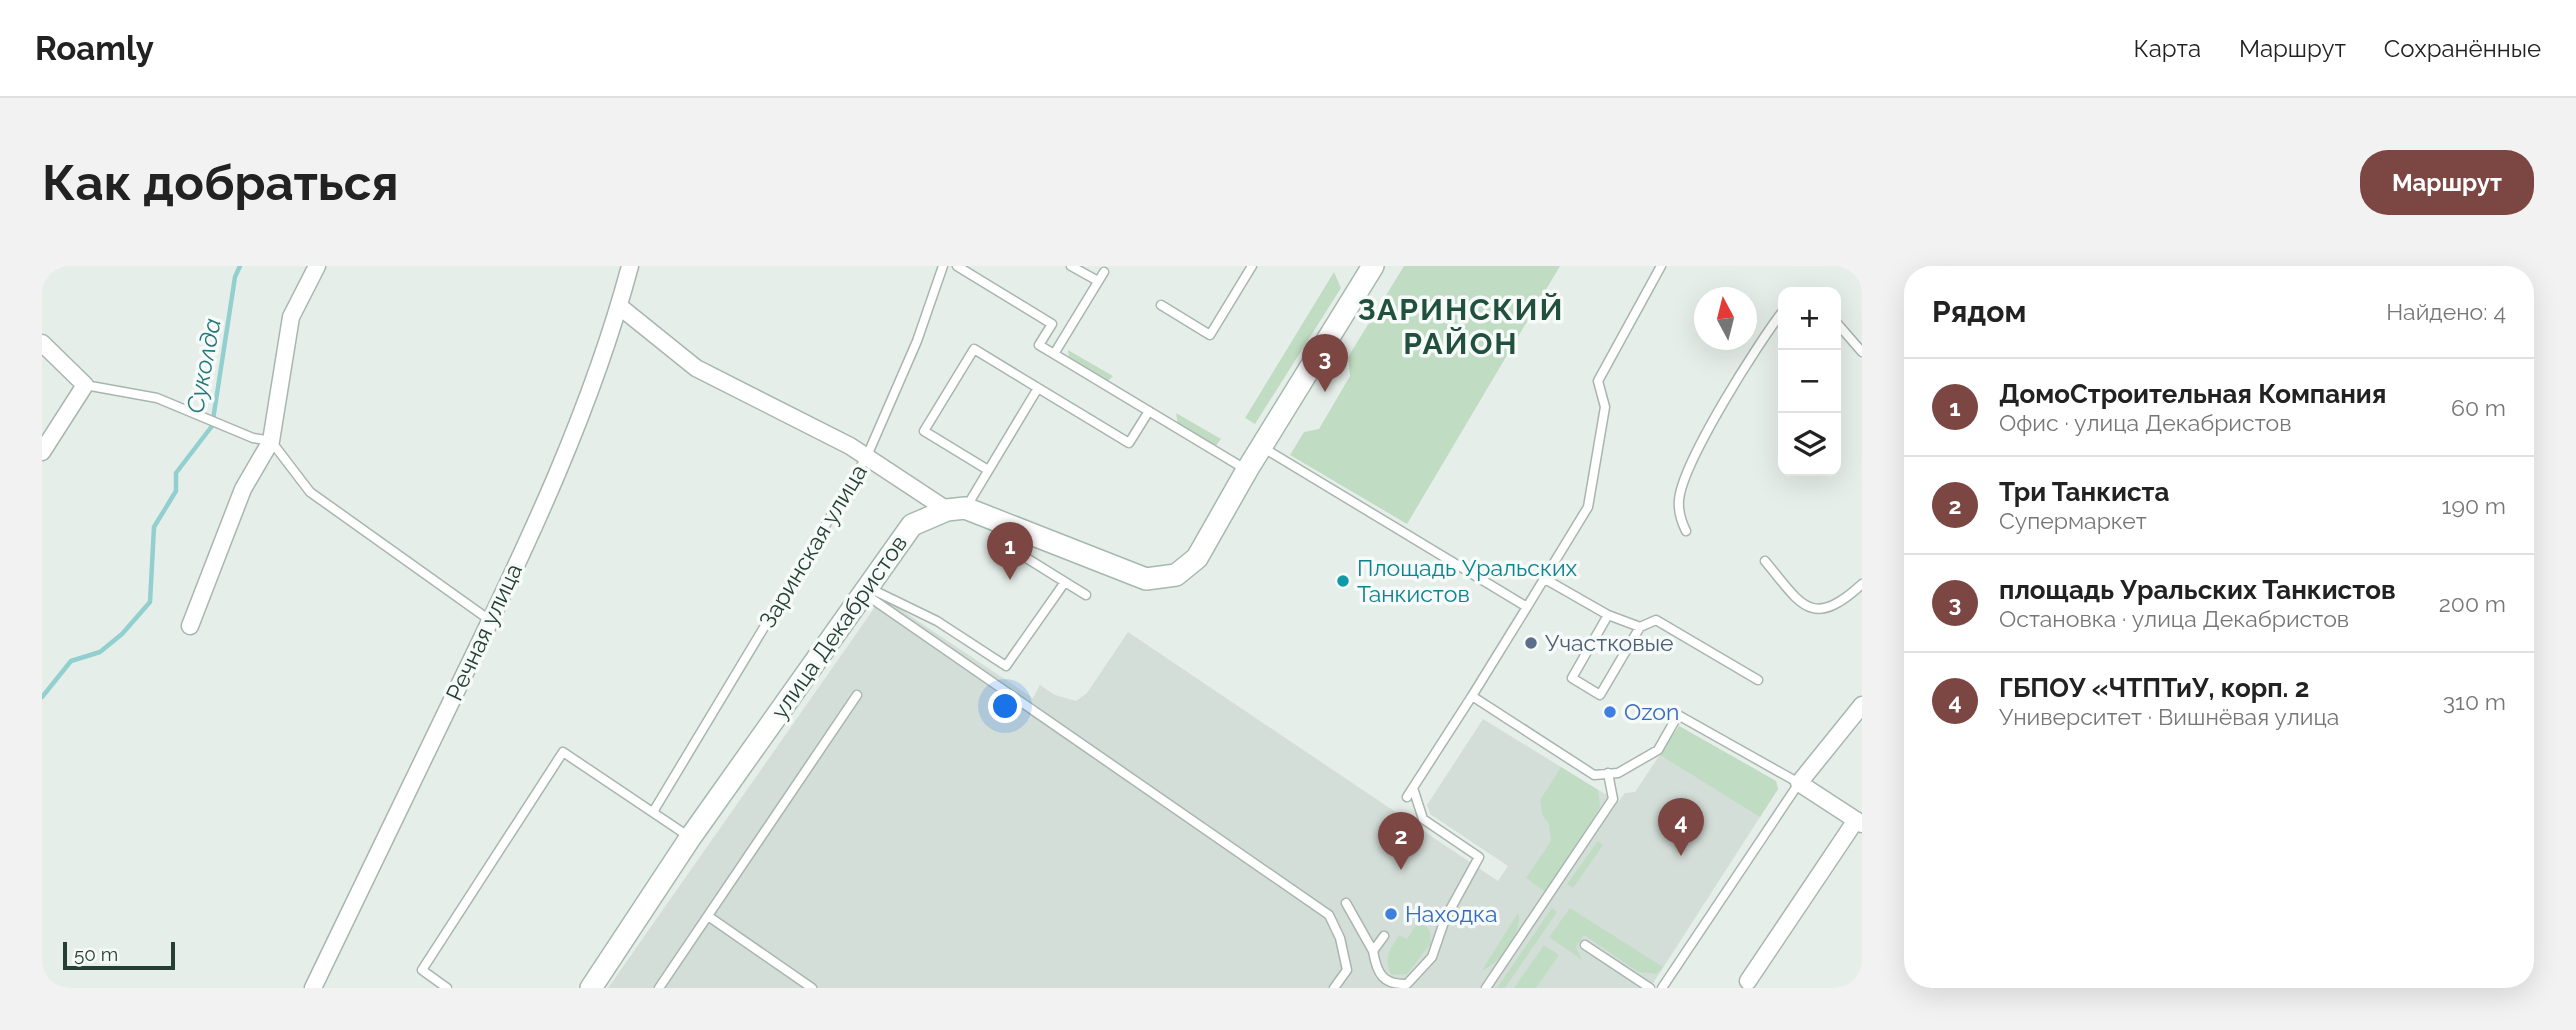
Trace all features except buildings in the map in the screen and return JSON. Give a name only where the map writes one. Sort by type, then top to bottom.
[{"type":"street","points":[[190,625],[243,489],[271,441],[291,317],[317,266]]},
{"type":"street","name":"Речная улица","points":[[313,988],[491,621],[571,446],[630,266]]},
{"type":"street","points":[[619,306],[696,368],[867,456],[956,509],[1146,579],[1176,575],[1197,558],[1247,470],[1373,266]]},
{"type":"street","points":[[42,343],[85,385],[42,452]]},
{"type":"street","name":"улица Декабристов","points":[[591,988],[690,838],[912,525],[956,509]]},
{"type":"street","points":[[1750,986],[1859,822],[1799,783],[1862,705]]},
{"type":"lane","name":"Заринская улица","points":[[653,813],[867,456],[917,341],[943,266]]},
{"type":"lane","points":[[957,266],[1052,324],[1039,345],[1247,470]]},
{"type":"lane","points":[[1071,266],[1098,281]]},
{"type":"lane","points":[[1161,305],[1210,335],[1252,266]]},
{"type":"lane","points":[[1407,797],[1588,507],[1605,407],[1598,381],[1661,266]]},
{"type":"lane","points":[[1054,354],[1104,272]]},
{"type":"lane","points":[[1686,531],[1680,518],[1679,499],[1693,457],[1778,319]]},
{"type":"lane","points":[[1841,328],[1862,352]]},
{"type":"lane","points":[[988,470],[924,431],[974,349],[1129,443],[1149,411]]},
{"type":"lane","points":[[85,385],[157,398],[253,438],[271,441],[310,492],[491,621]]},
{"type":"lane","points":[[956,509],[988,470],[1038,388]]},
{"type":"lane","points":[[1262,447],[1527,607]]},
{"type":"lane","points":[[1015,551],[1086,595]]},
{"type":"lane","points":[[1765,561],[1801,604],[1810,608],[1832,608],[1862,584]]},
{"type":"lane","points":[[1545,579],[1608,615],[1640,626]]},
{"type":"lane","points":[[865,589],[937,621],[1006,666],[1065,582]]},
{"type":"lane","points":[[865,589],[1329,915],[1340,938],[1347,970],[1334,988]]},
{"type":"lane","points":[[1608,615],[1572,678],[1600,695],[1640,626],[1656,620],[1758,680]]},
{"type":"lane","points":[[659,988],[857,695]]},
{"type":"lane","points":[[1472,696],[1594,775],[1618,773],[1658,750],[1678,715],[1799,783],[1662,988]]},
{"type":"lane","points":[[447,988],[422,970],[563,752],[690,838]]},
{"type":"lane","points":[[1486,988],[1613,799],[1608,773]]},
{"type":"lane","points":[[1346,903],[1373,951],[1381,978],[1392,985],[1407,984],[1416,977],[1432,957],[1445,919],[1479,857],[1423,819],[1413,788]]},
{"type":"lane","points":[[708,916],[812,988]]},
{"type":"lane","points":[[1373,951],[1384,936]]},
{"type":"lane","points":[[1585,945],[1650,988]]},
{"type":"shaded area","points":[[882,597],[1033,698],[1040,685],[1055,695],[1076,701],[1087,693],[1128,632],[1498,881],[1508,866],[1430,814],[1427,805],[1483,719],[1618,802],[1625,793],[1635,792],[1679,726],[1776,781],[1778,789],[1650,988],[608,988]]},
{"type":"green space","points":[[1404,266],[1560,266],[1407,524],[1290,455],[1304,432],[1319,429],[1350,376],[1348,357]]},
{"type":"green space","points":[[1334,272],[1341,288],[1255,424],[1245,418]]},
{"type":"green space","points":[[1068,350],[1113,376],[1107,382],[1069,359]]},
{"type":"green space","points":[[1176,413],[1221,439],[1215,447],[1178,425]]},
{"type":"green space","points":[[1679,726],[1776,781],[1778,789],[1760,817],[1660,755]]},
{"type":"green space","points":[[1561,767],[1598,790],[1600,807],[1547,893],[1526,878],[1551,841],[1549,824],[1542,815],[1540,800]]},
{"type":"green space","points":[[1598,841],[1603,845],[1573,888],[1567,884]]},
{"type":"green space","points":[[1552,908],[1557,912],[1505,988],[1497,988]]},
{"type":"green space","points":[[1570,908],[1663,967],[1656,974],[1638,972],[1584,935],[1576,947],[1582,960],[1549,937]]},
{"type":"green space","points":[[1518,913],[1517,928],[1508,946],[1495,962],[1482,970]]},
{"type":"green space","points":[[1421,917],[1430,932],[1431,943],[1407,974],[1391,975],[1388,964],[1390,949],[1399,935],[1407,939]]},
{"type":"green space","points":[[1544,945],[1559,955],[1536,988],[1514,988]]},
{"type":"waterway","name":"Суколда","points":[[42,697],[71,661],[100,652],[122,634],[150,602],[154,527],[176,491],[176,473],[212,426],[235,277],[240,266]]},
{"type":"place","name":"площадь Уральских Танкистов","points":[[1325,392]]},
{"type":"place","name":"ДомоСтроительная Компания","points":[[1010,580]]},
{"type":"place","name":"Площадь Уральских Танкистов","points":[[1343,581]]},
{"type":"place","name":"Участковые","points":[[1531,643]]},
{"type":"place","name":"Ozon","points":[[1610,712]]},
{"type":"place","name":"ГБПОУ «ЧТПТиУ, корп. 2","points":[[1681,856]]},
{"type":"place","name":"Три Танкиста","points":[[1401,870]]},
{"type":"place","name":"Находка","points":[[1391,914]]},
{"type":"district","name":"ЗАРИНСКИЙ РАЙОН","points":[[1461,327]]}]
